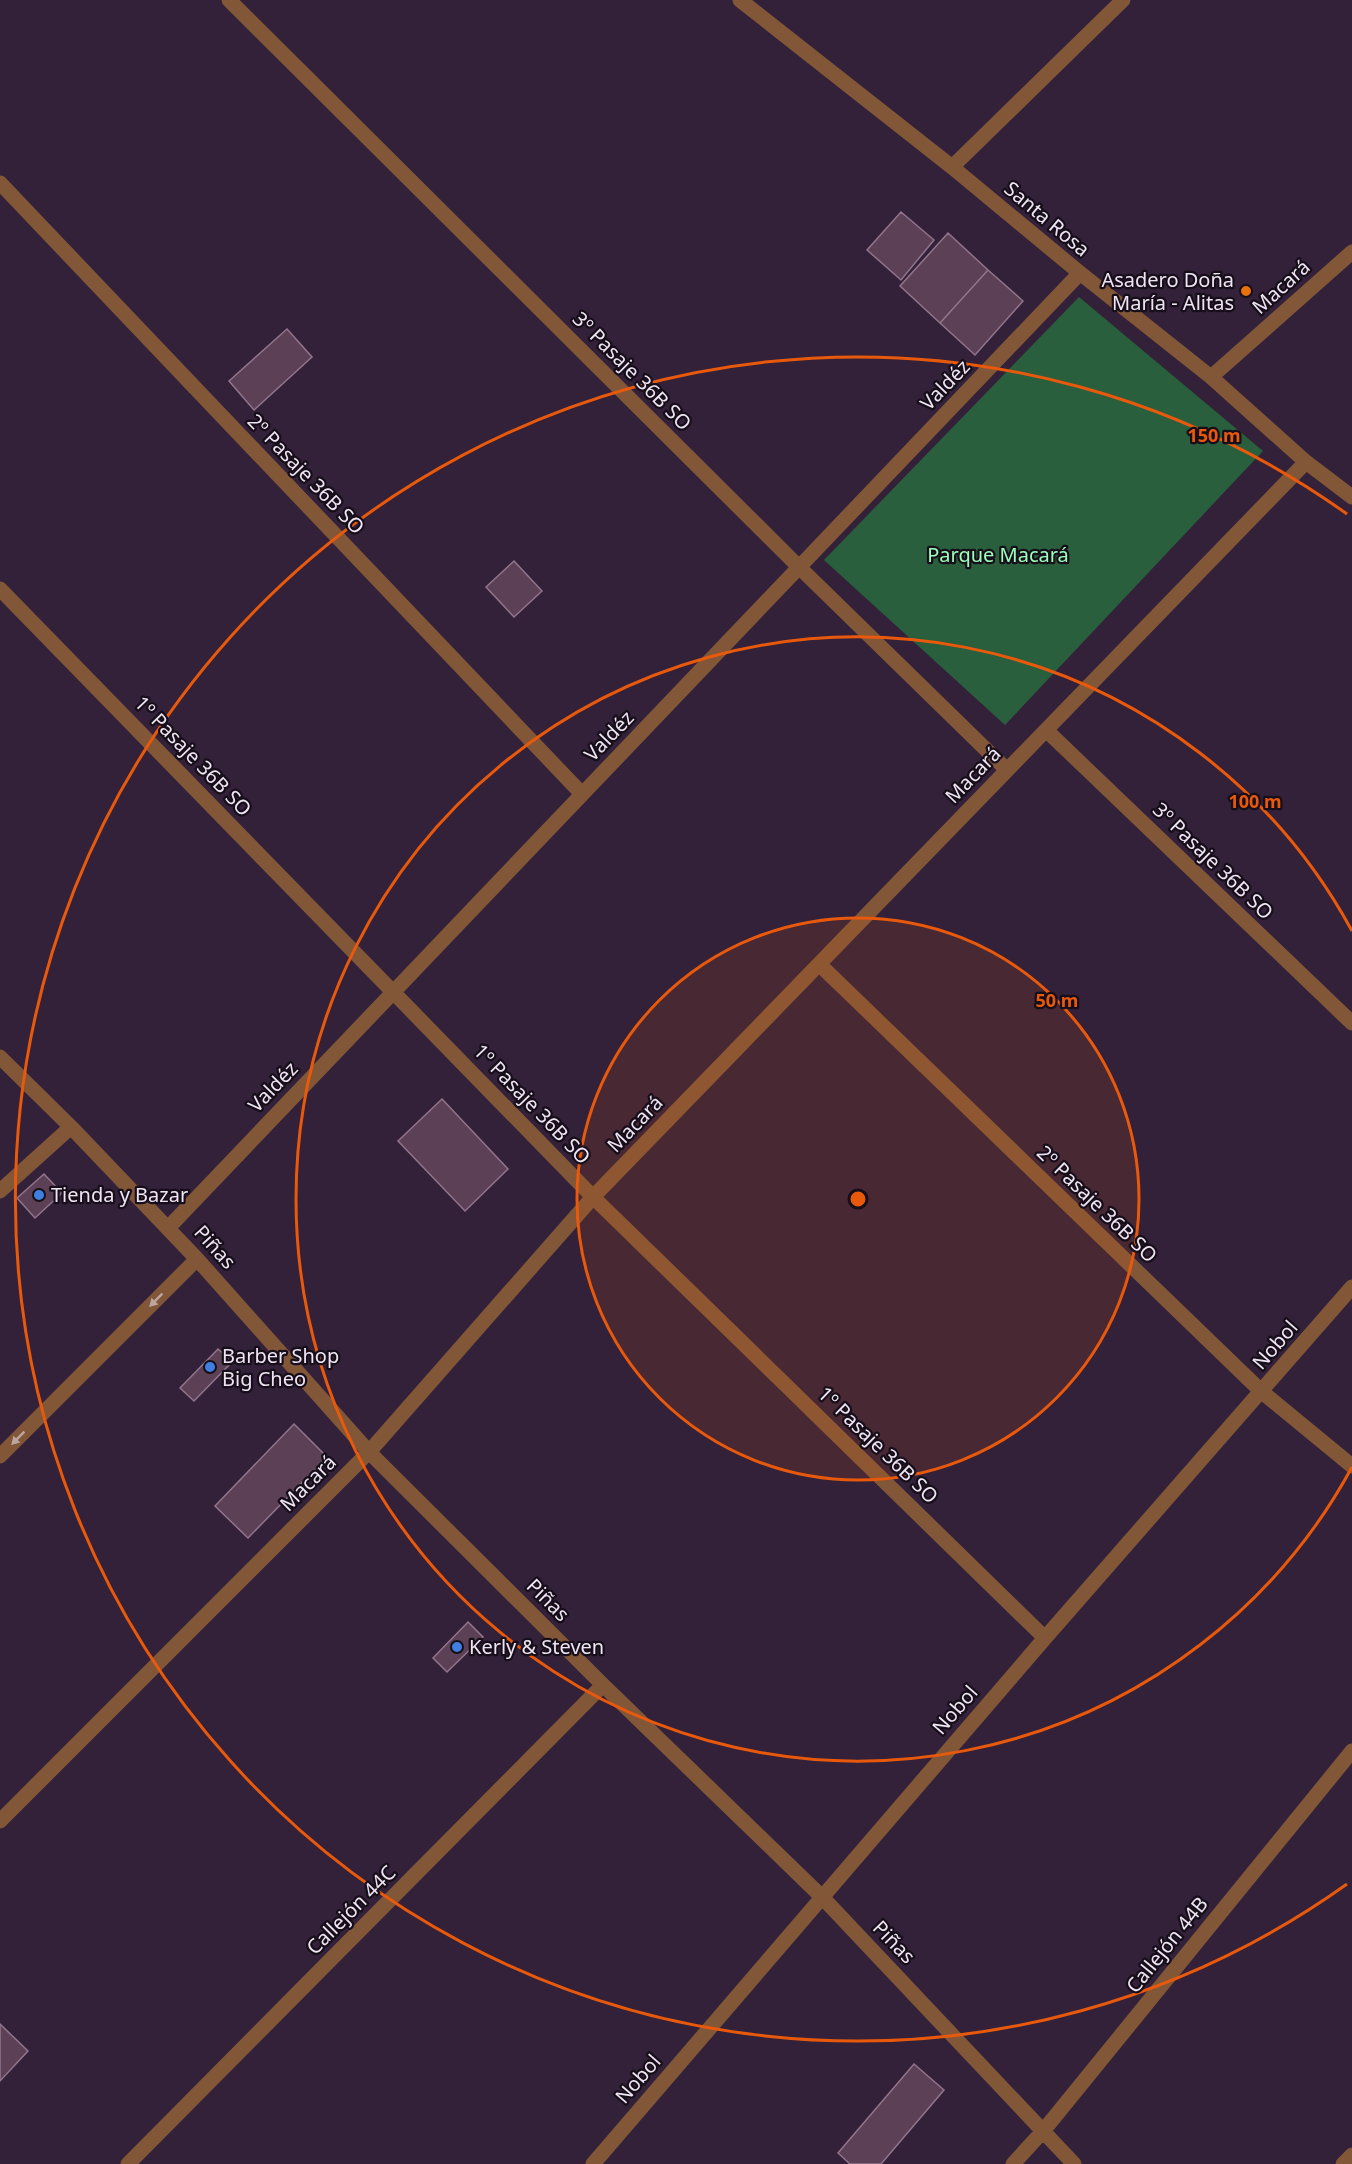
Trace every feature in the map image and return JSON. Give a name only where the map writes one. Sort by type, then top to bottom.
[{"type":"street","name":"3º Pasaje 36B SO","points":[[229,0],[799,567],[1007,770]]},
{"type":"street","name":"Santa Rosa","points":[[740,0],[952,167],[1211,378],[1306,462],[1352,497]]},
{"type":"street","points":[[952,167],[1123,0]]},
{"type":"street","name":"2º Pasaje 36B SO","points":[[0,183],[582,794]]},
{"type":"street","name":"Macará","points":[[1211,378],[1352,252]]},
{"type":"street","name":"Valdéz","points":[[168,1228],[1080,273]]},
{"type":"street","name":"Macará","points":[[0,1821],[369,1452],[593,1197],[1306,462]]},
{"type":"street","name":"1º Pasaje 36B SO","points":[[0,589],[593,1197],[1045,1638]]},
{"type":"street","name":"3º Pasaje 36B SO","points":[[1046,730],[1352,1023]]},
{"type":"street","name":"2º Pasaje 36B SO","points":[[819,964],[1262,1392],[1352,1466]]},
{"type":"street","name":"Piñas","points":[[0,1057],[71,1127],[197,1259],[369,1452],[603,1685],[822,1897],[1074,2164]]},
{"type":"street","points":[[0,1191],[71,1127]]},
{"type":"street","points":[[0,1456],[197,1259]]},
{"type":"street","name":"Nobol","points":[[593,2164],[1045,1638],[1352,1287]]},
{"type":"street","name":"Callejón 44C","points":[[128,2164],[603,1685]]},
{"type":"street","name":"Callejón 44B","points":[[1013,2164],[1044,2130],[1352,1751]]},
{"type":"street","points":[[1343,2164],[1352,2155]]},
{"type":"green space","name":"Parque Macará","points":[[1079,297],[1263,451],[1005,725],[824,560]]},
{"type":"building","points":[[901,212],[934,240],[901,280],[867,250]]},
{"type":"building","points":[[948,233],[988,270],[940,323],[900,286]]},
{"type":"building","points":[[988,270],[1023,301],[975,355],[940,323]]},
{"type":"building","points":[[287,329],[312,357],[254,410],[229,381]]},
{"type":"building","points":[[514,561],[542,591],[514,617],[486,587]]},
{"type":"building","points":[[442,1099],[508,1169],[465,1211],[398,1141]]},
{"type":"building","name":"Tienda y Bazar","points":[[44,1174],[62,1193],[35,1218],[17,1198]]},
{"type":"building","points":[[218,1349],[232,1362],[194,1401],[180,1388]]},
{"type":"building","points":[[294,1424],[327,1457],[248,1538],[215,1506]]},
{"type":"building","name":"Kerly & Steven","points":[[468,1622],[483,1637],[447,1672],[433,1658]]},
{"type":"building","points":[[0,2024],[28,2051],[0,2081]]},
{"type":"building","points":[[914,2064],[944,2090],[881,2164],[850,2164],[838,2153]]},
{"type":"place","name":"Asadero Doña María - Alitas","points":[[1246,291]]},
{"type":"place","name":"Tienda y Bazar","points":[[39,1195]]},
{"type":"place","name":"Barber Shop Big Cheo","points":[[210,1367]]},
{"type":"place","name":"Kerly & Steven","points":[[457,1647]]}]
